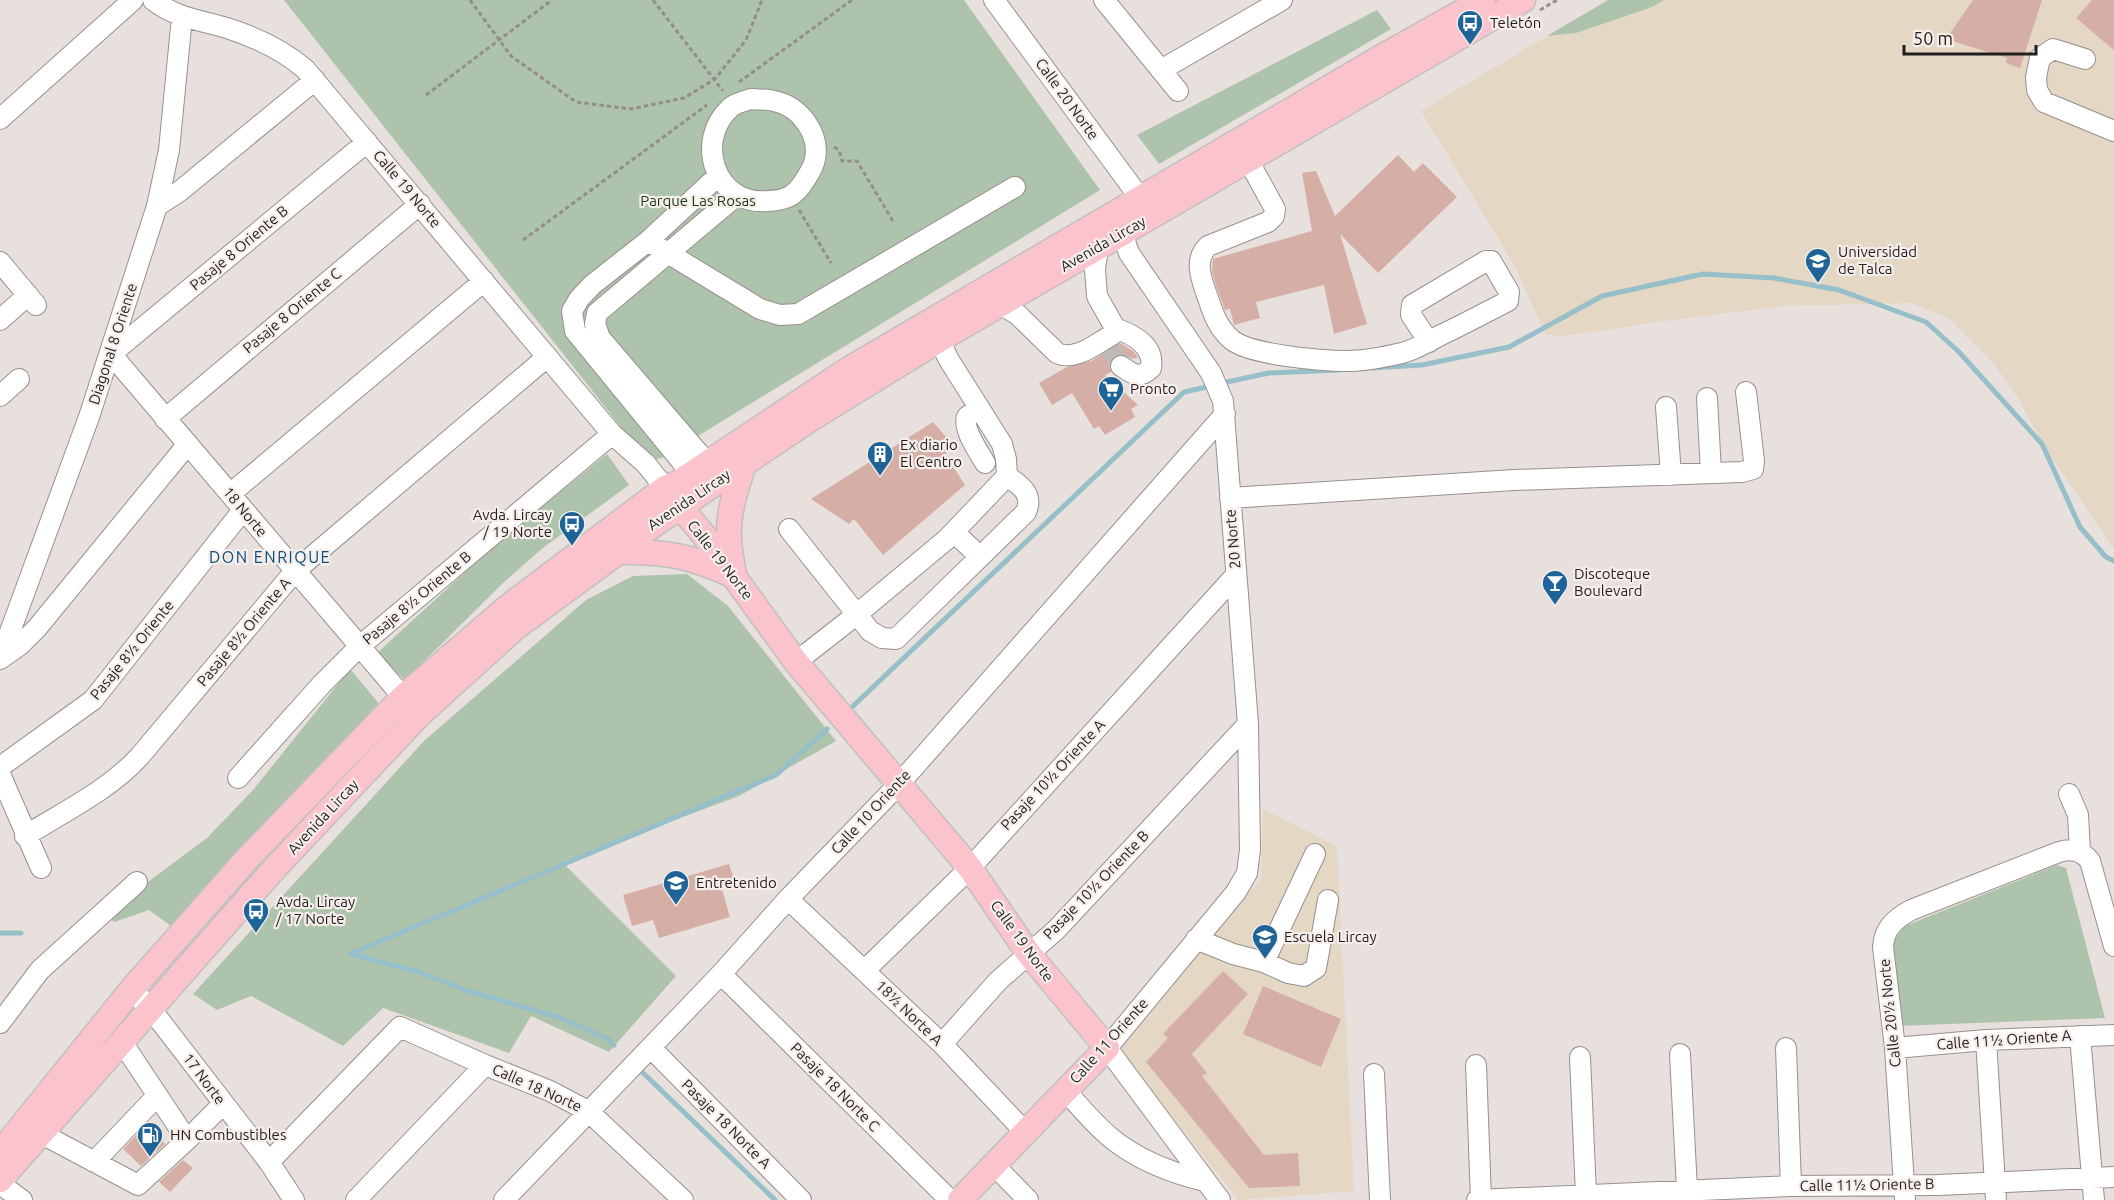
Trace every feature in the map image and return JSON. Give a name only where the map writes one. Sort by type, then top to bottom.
[{"type":"main road","name":"Avenida Lircay","points":[[0,1182],[273,869],[419,715],[516,627],[643,532],[672,497],[676,484],[849,369],[1377,59],[1483,0]]},
{"type":"main road","name":"Avenida Lircay","points":[[0,1153],[132,989],[246,860],[403,697],[509,606],[672,497],[745,462],[939,340],[1523,0]]},
{"type":"main road","points":[[618,552],[685,556],[734,576],[729,523],[745,462]]},
{"type":"main road","name":"Calle 19 Norte","points":[[672,497],[734,576],[796,662],[970,868],[1029,954],[1107,1048]]},
{"type":"main road","name":"Calle 11 Oriente","points":[[960,1200],[1107,1048]]},
{"type":"street","points":[[0,119],[133,0]]},
{"type":"street","name":"Calle 19 Norte","points":[[153,0],[182,17],[227,28],[263,42],[295,60],[315,80],[612,434],[646,464],[672,497]]},
{"type":"street","name":"Calle 20 Norte","points":[[994,0],[1140,198]]},
{"type":"street","points":[[1104,0],[1178,91]]},
{"type":"street","points":[[1161,70],[1282,0]]},
{"type":"street","name":"Diagonal 8 Oriente","points":[[0,659],[111,354],[157,206],[169,150],[182,17]]},
{"type":"street","points":[[2085,59],[2053,49],[2040,58],[2036,77],[2037,90],[2044,102],[2114,131]]},
{"type":"street","points":[[157,206],[180,191],[315,80]]},
{"type":"street","points":[[728,99],[776,101],[799,113],[814,135],[815,159],[808,174],[796,194],[778,201],[761,202],[736,196],[725,187],[713,162],[714,135],[728,99]]},
{"type":"street","name":"Pasaje 8 Oriente B","points":[[111,354],[367,142]]},
{"type":"street","points":[[1248,160],[1275,209],[1274,216],[1268,222],[1208,246],[1201,252],[1199,260],[1214,318],[1228,336],[1245,347],[1317,359],[1349,361],[1403,353],[1429,342],[1508,301],[1509,292],[1491,261],[1486,261],[1412,305],[1411,315],[1429,342]]},
{"type":"street","points":[[699,468],[575,331],[572,311],[575,304],[592,285],[648,241],[718,176]]},
{"type":"street","points":[[648,241],[760,309],[780,315],[798,314],[1016,187]]},
{"type":"street","points":[[699,468],[600,338],[595,324],[597,313],[736,196]]},
{"type":"street","name":"Pasaje 8 Oriente C","points":[[165,418],[420,204]]},
{"type":"street","name":"20 Norte","points":[[1122,233],[1129,253],[1211,373],[1223,401],[1248,724],[1250,850],[1247,873]]},
{"type":"street","points":[[1098,248],[1095,269],[1097,296],[1109,337]]},
{"type":"street","points":[[0,262],[32,300],[0,320]]},
{"type":"street","points":[[230,494],[484,281]]},
{"type":"street","points":[[1001,304],[1018,315],[1062,356],[1070,357],[1109,337],[1131,334],[1147,347],[1152,358],[1151,368],[1141,376],[1137,376],[1121,366]]},
{"type":"street","points":[[796,662],[856,615],[954,532],[1006,476],[1006,459],[1002,444],[939,340]]},
{"type":"street","name":"18 Norte","points":[[111,354],[403,697]]},
{"type":"street","name":"Pasaje 8½ Oriente A","points":[[25,836],[103,788],[133,764],[295,571],[547,357]]},
{"type":"street","points":[[0,396],[19,379]]},
{"type":"street","points":[[1230,498],[1514,480],[1742,472],[1753,469],[1754,460],[1746,392]]},
{"type":"street","points":[[1707,398],[1711,473]]},
{"type":"street","points":[[1666,407],[1671,475]]},
{"type":"street","points":[[980,409],[969,415],[966,420],[967,428],[985,464]]},
{"type":"street","name":"Calle 10 Oriente","points":[[504,1200],[651,1048],[788,899],[899,784],[1225,414]]},
{"type":"street","name":"Pasaje 8½ Oriente B","points":[[238,778],[322,684],[360,646],[612,434]]},
{"type":"street","points":[[0,659],[20,645],[33,632],[188,445]]},
{"type":"street","points":[[789,530],[870,631],[882,638],[896,639],[1026,512],[1030,504],[1029,496],[1020,485],[1006,476]]},
{"type":"street","name":"Pasaje 8½ Oriente","points":[[0,767],[93,700],[243,510]]},
{"type":"street","points":[[954,532],[980,557]]},
{"type":"street","name":"Pasaje 10½ Oriente A","points":[[865,970],[970,868],[1236,575]]},
{"type":"street","name":"Pasaje 10½ Oriente B","points":[[942,1044],[998,981],[1056,930],[1248,724]]},
{"type":"street","points":[[0,774],[25,836],[41,868]]},
{"type":"street","points":[[2069,794],[2078,815],[2080,852],[2090,861],[2114,946]]},
{"type":"street","name":"Calle 20½ Norte","points":[[1905,1193],[1895,1048],[1883,947],[1885,933],[1893,921],[1911,910],[2059,852],[2073,850],[2080,852]]},
{"type":"street","points":[[1264,962],[1315,854]]},
{"type":"street","name":"Calle 11 Oriente","points":[[1107,1048],[1236,892],[1247,873]]},
{"type":"street","points":[[0,1023],[40,970],[137,882]]},
{"type":"street","name":"18½ Norte A","points":[[788,899],[942,1044],[1025,1132]]},
{"type":"street","points":[[1196,939],[1233,954],[1264,962],[1288,973],[1304,976],[1317,968],[1328,900]]},
{"type":"street","name":"Pasaje 18 Norte C","points":[[721,974],[950,1200]]},
{"type":"street","name":"17 Norte","points":[[132,989],[151,1010],[269,1162],[294,1200]]},
{"type":"street","name":"Calle 18 Norte","points":[[269,1162],[400,1027],[550,1091],[588,1111],[673,1197]]},
{"type":"street","name":"Calle 11½ Oriente A","points":[[1895,1048],[1986,1040],[2114,1035]]},
{"type":"street","points":[[2080,1036],[2094,1200]]},
{"type":"street","points":[[1986,1040],[1995,1191]]},
{"type":"street","points":[[122,1042],[187,1140]]},
{"type":"street","name":"Pasaje 18 Norte A","points":[[651,1048],[801,1200]]},
{"type":"street","name":"Calle 19 Norte","points":[[1107,1048],[1220,1200]]},
{"type":"street","points":[[1786,1048],[1791,1186]]},
{"type":"street","points":[[1680,1054],[1687,1190]]},
{"type":"street","points":[[1580,1057],[1586,1195]]},
{"type":"street","points":[[356,1200],[485,1065]]},
{"type":"street","points":[[1476,1065],[1481,1200]]},
{"type":"street","points":[[1374,1074],[1380,1200]]},
{"type":"street","points":[[1065,1090],[1098,1127],[1129,1151],[1166,1170],[1205,1181]]},
{"type":"street","points":[[94,1162],[157,1096]]},
{"type":"street","points":[[42,1134],[138,1185],[223,1104]]},
{"type":"street","points":[[994,1165],[1028,1200]]},
{"type":"street","name":"Calle 11½ Oriente B","points":[[1477,1200],[1791,1186],[1905,1193],[1995,1191],[2091,1177],[2114,1177]]},
{"type":"street","points":[[0,1182],[22,1200]]},
{"type":"path","points":[[470,0],[511,56],[576,102],[631,109],[684,98],[715,79],[746,40],[762,0]]},
{"type":"path","points":[[426,95],[552,0]]},
{"type":"path","points":[[653,0],[728,99]]},
{"type":"path","points":[[523,240],[728,99],[852,0]]},
{"type":"path","points":[[814,135],[839,150],[842,161],[857,161],[894,223]]},
{"type":"path","points":[[790,196],[831,263]]},
{"type":"shaded area","name":"Universidad de Talca","points":[[1608,0],[2114,0],[2114,548],[2042,444],[2021,403],[1995,365],[1949,318],[1910,303],[1783,306],[1564,336],[1546,335],[1514,265],[1421,111]]},
{"type":"shaded area","name":"Escuela Lircay","points":[[1263,809],[1337,846],[1354,1191],[1238,1200],[1113,1041],[1261,879]]},
{"type":"green space","name":"Parque Las Rosas","points":[[284,0],[964,0],[1100,190],[662,458],[650,460],[643,455]]},
{"type":"green space","points":[[1608,0],[1664,0],[1652,7],[1576,33],[1547,36]]},
{"type":"green space","points":[[1377,10],[1391,29],[1159,164],[1137,135]]},
{"type":"green space","points":[[607,454],[629,485],[544,547],[504,582],[405,680],[376,654],[488,551]]},
{"type":"green space","points":[[687,574],[728,606],[836,741],[739,796],[562,862],[676,976],[609,1052],[531,1016],[509,1053],[383,1008],[343,1046],[251,996],[217,1010],[193,994],[424,741],[586,600],[633,576]]},
{"type":"green space","points":[[350,669],[381,706],[171,926],[149,910],[114,922],[106,913],[207,838],[253,790]]},
{"type":"green space","points":[[2057,865],[2066,868],[2105,1018],[1898,1026],[1893,941],[1905,926]]},
{"type":"building","points":[[1973,0],[2042,0],[2020,68],[2006,63],[2007,58],[1946,39]]},
{"type":"building","points":[[2092,0],[2114,0],[2114,50],[2076,18]]},
{"type":"building","points":[[1398,155],[1414,172],[1423,163],[1457,197],[1378,273],[1340,234],[1367,324],[1334,334],[1324,285],[1256,302],[1260,318],[1234,325],[1230,309],[1225,310],[1215,283],[1212,271],[1213,259],[1312,231],[1302,173],[1316,171],[1335,216]]},
{"type":"building","points":[[1120,343],[1138,357],[1133,359],[1122,354],[1115,356],[1109,365],[1111,372],[1105,375],[1138,405],[1131,409],[1135,417],[1105,435],[1099,426],[1094,429],[1072,393],[1052,405],[1039,383],[1067,367],[1091,361]]},
{"type":"building","points":[[933,422],[955,447],[945,454],[965,485],[883,555],[854,519],[849,524],[811,499]]},
{"type":"building","name":"Entretenido","points":[[729,864],[735,882],[721,886],[730,917],[659,938],[653,920],[632,926],[623,895]]},
{"type":"building","points":[[1223,971],[1248,994],[1192,1054],[1207,1073],[1202,1076],[1264,1155],[1298,1153],[1300,1186],[1249,1188],[1146,1062],[1168,1038],[1163,1034]]},
{"type":"building","points":[[1263,986],[1341,1019],[1321,1067],[1243,1034]]},
{"type":"building","points":[[146,1125],[165,1144],[141,1166],[123,1149]]},
{"type":"building","points":[[183,1160],[193,1168],[170,1192],[159,1182]]},
{"type":"waterway","points":[[1372,368],[1422,365],[1509,347],[1602,296],[1703,274],[1774,278],[1839,290],[1926,322],[1958,351],[2042,444],[2080,527],[2106,557],[2114,561]]},
{"type":"waterway","points":[[1227,382],[1269,373],[1339,370]]},
{"type":"waterway","points":[[851,708],[1184,392],[1207,387]]},
{"type":"waterway","points":[[350,954],[776,775],[827,729]]},
{"type":"waterway","points":[[0,933],[21,933]]},
{"type":"waterway","points":[[350,954],[419,972],[468,991],[561,1018],[608,1039],[614,1045]]},
{"type":"waterway","points":[[638,1068],[775,1200]]},
{"type":"tunnel","points":[[1108,345],[1121,366]]},
{"type":"place","name":"Teletón","points":[[1470,46]]},
{"type":"place","name":"Universidad de Talca","points":[[1818,284]]},
{"type":"place","name":"Pronto","points":[[1111,412]]},
{"type":"place","name":"Ex diario El Centro","points":[[880,477]]},
{"type":"place","name":"Avda. Lircay / 19 Norte","points":[[572,547]]},
{"type":"place","name":"Discoteque Boulevard","points":[[1555,606]]},
{"type":"place","name":"Entretenido","points":[[676,906]]},
{"type":"place","name":"Avda. Lircay / 17 Norte","points":[[256,934]]},
{"type":"place","name":"Escuela Lircay","points":[[1265,960]]},
{"type":"place","name":"HN Combustibles","points":[[150,1158]]},
{"type":"district","name":"DON ENRIQUE","points":[[270,557]]}]
